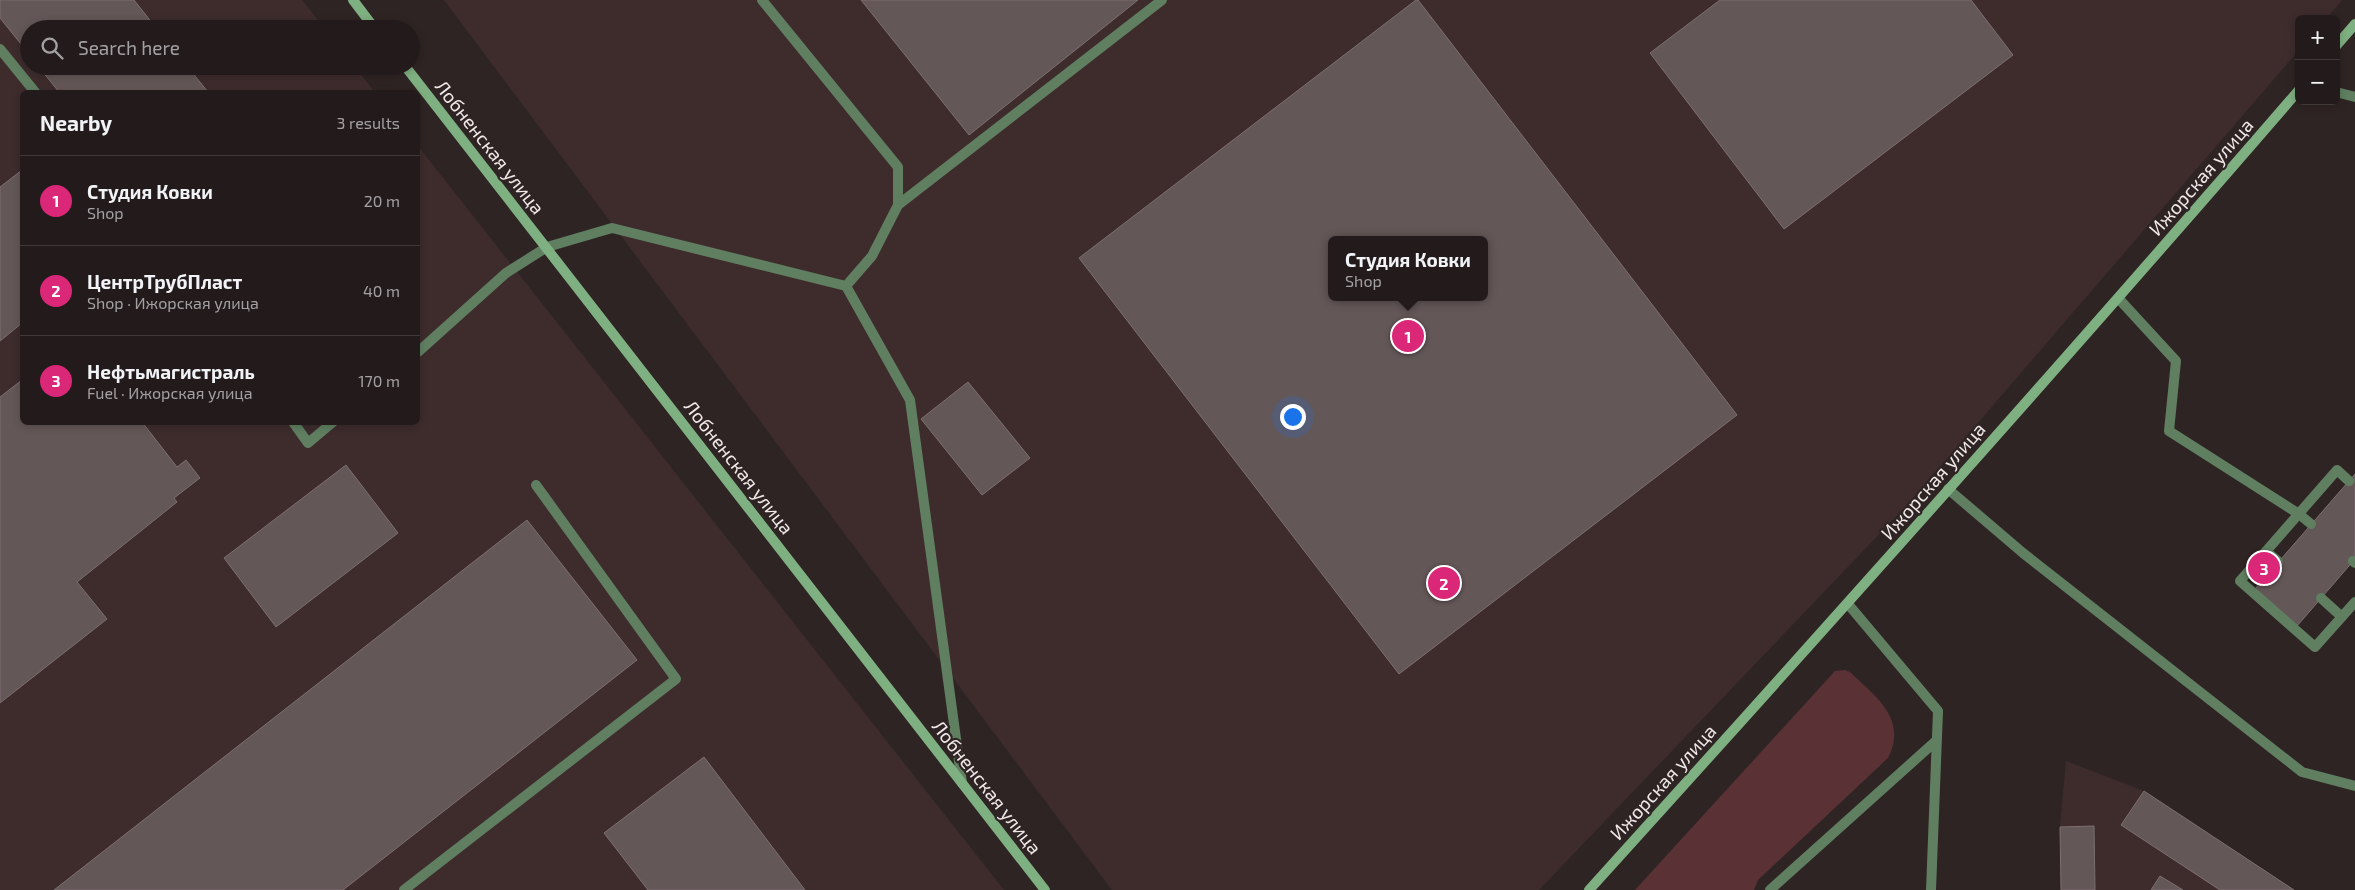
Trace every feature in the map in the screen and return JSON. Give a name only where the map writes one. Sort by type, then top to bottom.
[{"type":"street","points":[[353,0],[368,20]]},
{"type":"street","points":[[2340,41],[2355,24]]},
{"type":"street","name":"Лобненская улица","points":[[412,75],[1045,890]]},
{"type":"street","name":"Ижорская улица","points":[[1589,890],[1848,604],[1948,489],[2119,299],[2295,95]]},
{"type":"lane","points":[[762,0],[898,167],[898,205]]},
{"type":"lane","points":[[846,286],[872,256],[898,205],[1162,0]]},
{"type":"lane","points":[[0,49],[20,74]]},
{"type":"lane","points":[[21,75],[33,90]]},
{"type":"lane","points":[[2340,93],[2355,97]]},
{"type":"lane","points":[[420,350],[506,273],[546,247],[612,228],[846,286],[910,400],[962,783]]},
{"type":"lane","points":[[2119,299],[2176,361],[2169,431],[2299,514],[2310,524]]},
{"type":"lane","points":[[295,425],[308,442],[329,425]]},
{"type":"lane","points":[[2349,481],[2337,470],[2240,581],[2315,647],[2355,602]]},
{"type":"lane","points":[[404,890],[676,679],[536,485]]},
{"type":"lane","points":[[1948,489],[2023,554],[2302,772],[2355,786]]},
{"type":"lane","points":[[2266,551],[2278,561]]},
{"type":"lane","points":[[2321,598],[2342,617]]},
{"type":"lane","points":[[1848,604],[1938,711],[1931,890]]},
{"type":"lane","points":[[1770,890],[1937,740]]},
{"type":"shaded area","points":[[0,0],[302,0],[318,20],[20,20],[20,75],[361,75],[373,90],[20,90],[20,425],[420,425],[420,149],[1004,890],[0,890]]},
{"type":"shaded area","points":[[444,0],[2342,0],[2329,15],[2295,15],[2295,55],[1908,504],[1539,890],[1112,890]]},
{"type":"shaded area","points":[[1845,670],[1850,672],[1879,700],[1892,720],[1893,744],[1888,758],[1758,880],[1754,890],[1635,890],[1835,671]]},
{"type":"shaded area","points":[[2066,761],[2144,791],[2294,890],[2061,890],[2060,827]]},
{"type":"building","points":[[0,0],[134,0],[150,20],[20,20],[20,43],[0,18]]},
{"type":"building","points":[[861,0],[1138,0],[969,135]]},
{"type":"building","points":[[1418,0],[1737,415],[1399,674],[1079,258]]},
{"type":"building","points":[[1720,0],[1971,0],[2013,55],[1784,229],[1650,53]]},
{"type":"building","points":[[45,75],[194,75],[206,90],[57,90]]},
{"type":"building","points":[[20,172],[20,325],[0,341],[0,187]]},
{"type":"building","points":[[20,382],[20,425],[144,425],[177,467],[186,460],[200,478],[174,498],[177,502],[77,582],[107,619],[0,703],[0,397]]},
{"type":"building","points":[[968,382],[1030,458],[982,495],[921,419]]},
{"type":"building","points":[[346,465],[398,533],[276,627],[224,558]]},
{"type":"building","points":[[2355,474],[2355,559],[2297,626],[2255,589]]},
{"type":"building","points":[[527,520],[637,660],[343,890],[54,890]]},
{"type":"building","points":[[704,757],[805,890],[648,890],[604,833]]},
{"type":"building","points":[[2144,791],[2294,890],[2220,890],[2121,825]]},
{"type":"building","points":[[2094,826],[2095,890],[2061,890],[2060,827]]},
{"type":"building","points":[[2160,876],[2183,890],[2151,890]]},
{"type":"place","name":"Студия Ковки","points":[[1408,336]]},
{"type":"place","name":"Нефтьмагистраль","points":[[2264,568]]},
{"type":"place","name":"ЦентрТрубПласт","points":[[1444,583]]}]
